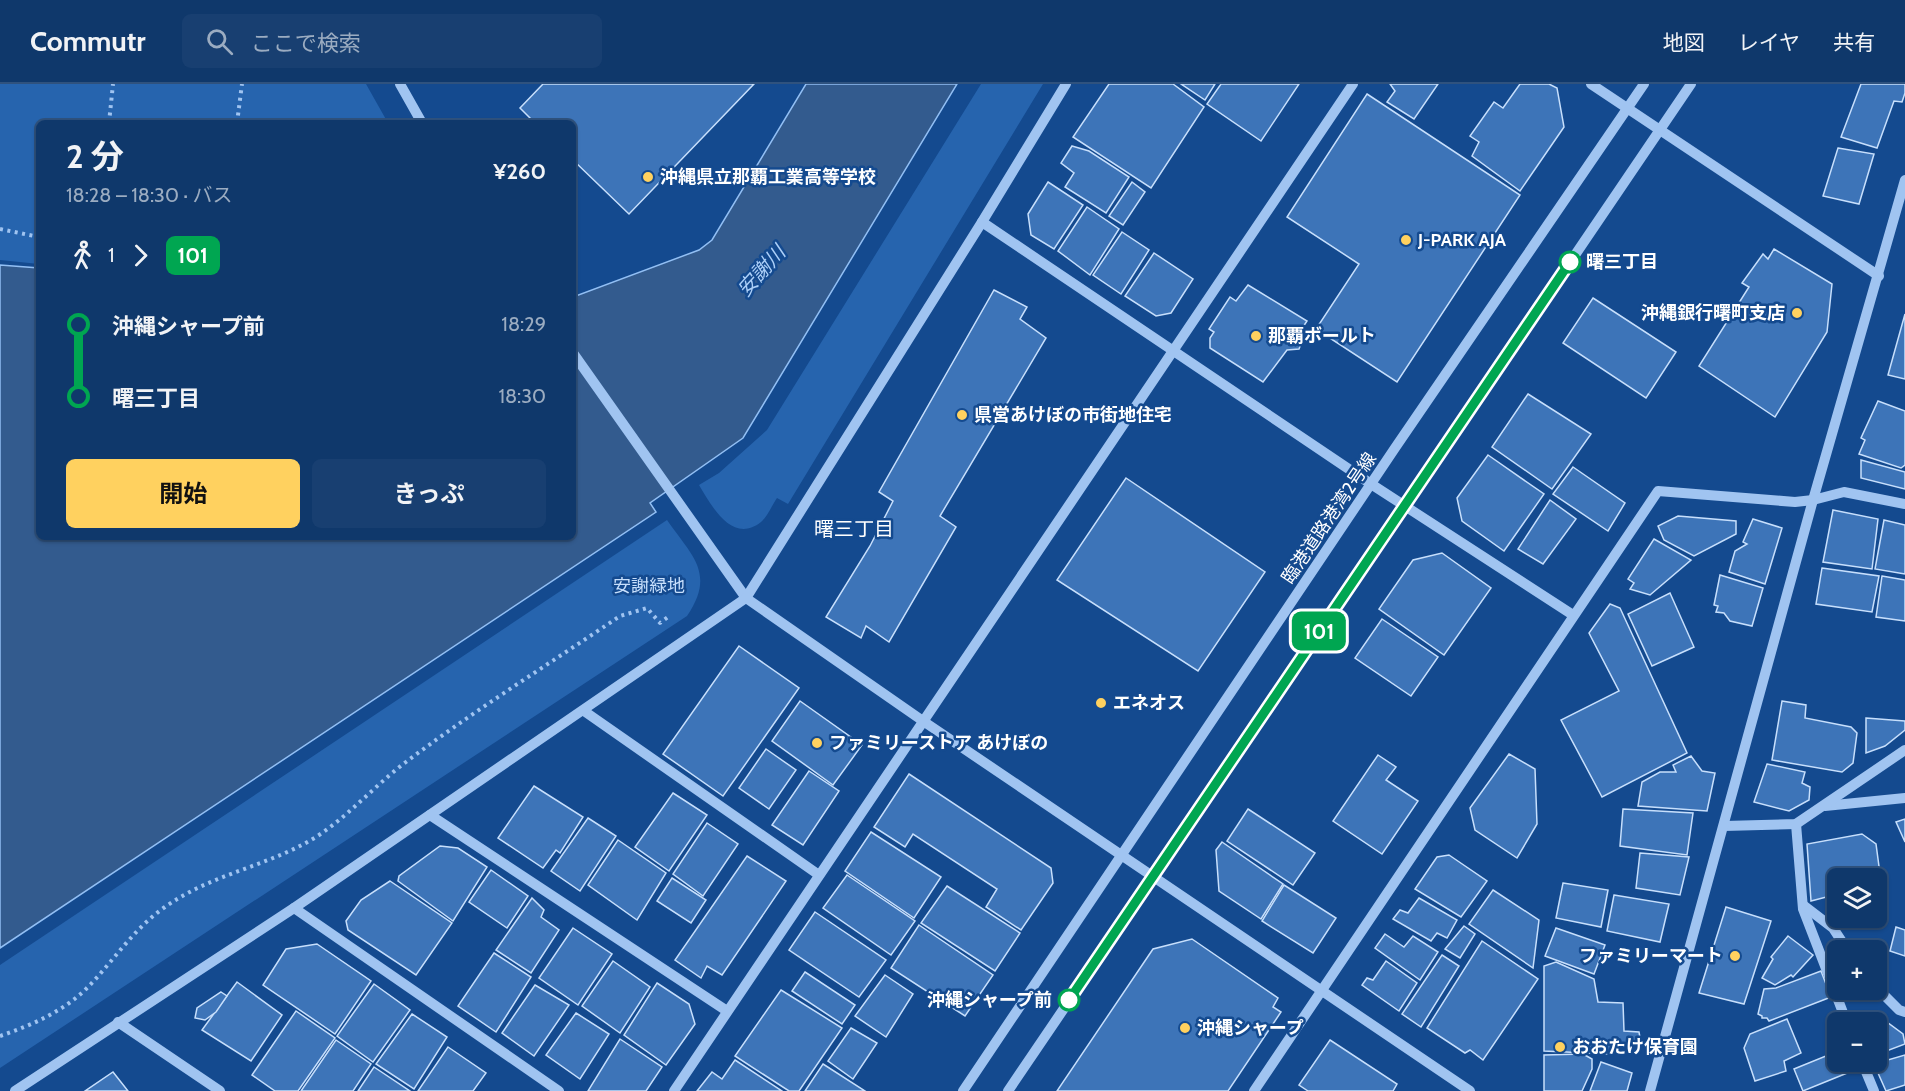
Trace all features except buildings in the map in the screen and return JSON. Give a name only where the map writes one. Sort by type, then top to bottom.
[{"type":"street","points":[[400,84],[420,120]]},
{"type":"street","points":[[15,1091],[294,908],[746,598],[1066,84]]},
{"type":"street","points":[[674,1091],[1353,84]]},
{"type":"street","points":[[1592,84],[1879,276]]},
{"type":"street","name":"臨港道路港湾2号線","points":[[963,1091],[1371,484],[1644,84]]},
{"type":"street","points":[[1008,1091],[1691,84]]},
{"type":"street","points":[[1650,1091],[1812,500],[1879,276],[1905,180]]},
{"type":"street","points":[[982,222],[1371,484],[1573,615]]},
{"type":"street","points":[[576,357],[746,598],[923,721],[1470,1091]]},
{"type":"street","points":[[1254,1091],[1658,491],[1796,502],[1844,492],[1905,504]]},
{"type":"street","points":[[584,711],[819,875]]},
{"type":"street","points":[[1724,826],[1796,824],[1905,750]]},
{"type":"street","points":[[1821,806],[1905,798]]},
{"type":"street","points":[[430,815],[727,1011]]},
{"type":"street","points":[[1796,824],[1803,904],[1843,1012]]},
{"type":"street","points":[[1803,904],[1833,928],[1841,940]]},
{"type":"street","points":[[294,908],[560,1091]]},
{"type":"street","points":[[1887,998],[1899,1010],[1905,1012]]},
{"type":"street","points":[[118,1022],[220,1091]]},
{"type":"street","points":[[1866,1072],[1874,1091]]},
{"type":"path","points":[[109,120],[113,84]]},
{"type":"path","points":[[237,120],[242,84]]},
{"type":"path","points":[[0,229],[36,236]]},
{"type":"path","points":[[0,1036],[58,1012],[86,989],[136,932],[162,909],[190,890],[219,877],[283,855],[315,837],[345,817],[405,762],[620,616],[647,608],[660,623],[668,617]]},
{"type":"green space","points":[[0,84],[366,84],[386,120],[36,120],[36,264],[0,260]]},
{"type":"green space","points":[[981,84],[1043,84],[788,504],[777,498],[761,522],[751,528],[741,529],[732,526],[716,512],[699,485],[719,473],[767,430]]},
{"type":"green space","name":"安謝緑地","points":[[667,520],[692,555],[700,576],[700,588],[687,616],[0,1068],[0,965]]},
{"type":"water","name":"安謝川","points":[[806,84],[957,84],[743,438],[650,503],[656,512],[0,948],[0,265],[36,268],[36,540],[576,540],[576,296],[699,250],[712,240]]},
{"type":"bus line","name":"101","points":[[1069,1000],[1570,262]]},
{"type":"place","name":"沖縄県立那覇工業高等学校","points":[[648,177]]},
{"type":"place","name":"J-PARK AJA","points":[[1406,240]]},
{"type":"place","name":"曙三丁目","points":[[1570,262]]},
{"type":"place","name":"沖縄銀行曙町支店","points":[[1797,313]]},
{"type":"place","name":"那覇ボールト","points":[[1256,336]]},
{"type":"place","name":"県営あけぼの市街地住宅","points":[[962,415]]},
{"type":"place","name":"エネオス","points":[[1101,703]]},
{"type":"place","name":"ファミリーストア あけぼの","points":[[817,743]]},
{"type":"place","name":"ファミリーマート","points":[[1735,956]]},
{"type":"place","name":"沖縄シャープ前","points":[[1069,1000]]},
{"type":"place","name":"沖縄シャープ","points":[[1185,1028]]},
{"type":"place","name":"おおたけ保育園","points":[[1560,1047]]},
{"type":"district","name":"曙三丁目","points":[[854,529]]}]
